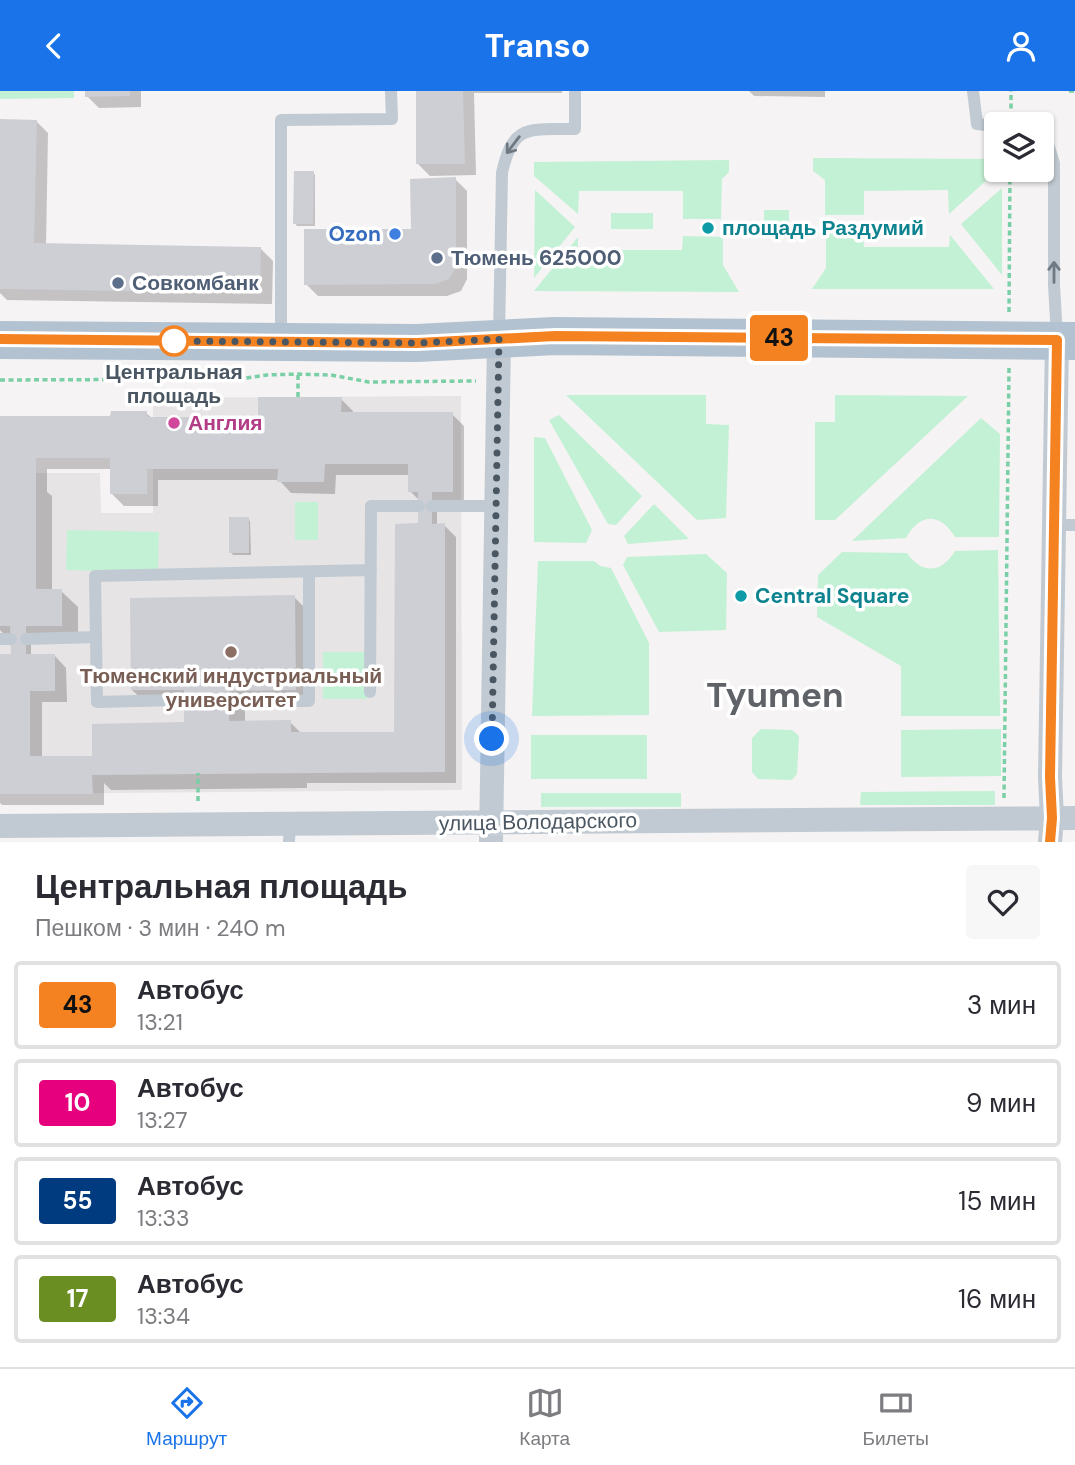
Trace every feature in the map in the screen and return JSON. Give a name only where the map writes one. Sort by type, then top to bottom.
[{"type":"main road","points":[[0,339],[290,358],[417,343],[569,336],[1066,341]]},
{"type":"street","points":[[491,832],[499,339]]},
{"type":"street","points":[[1059,826],[1050,777],[1065,525],[1066,341]]},
{"type":"street","name":"улица Володарского","points":[[0,826],[109,833],[491,832],[1005,818],[1059,826]]},
{"type":"lane","points":[[290,358],[281,120],[392,119],[391,91]]},
{"type":"lane","points":[[499,339],[502,173],[506,154],[516,137],[531,130],[575,129],[575,91]]},
{"type":"lane","points":[[973,91],[977,124],[984,125]]},
{"type":"lane","points":[[1054,182],[1054,285],[1066,341]]},
{"type":"lane","points":[[370,692],[371,506],[496,506]]},
{"type":"lane","points":[[177,700],[97,702],[95,576],[371,570]]},
{"type":"lane","points":[[246,701],[309,701],[309,572]]},
{"type":"lane","points":[[26,639],[96,638]]},
{"type":"path","points":[[1010,112],[1011,91]]},
{"type":"path","points":[[1069,91],[1075,91]]},
{"type":"path","points":[[1005,818],[1003,785],[1010,182]]},
{"type":"path","points":[[0,380],[240,379],[267,375],[290,358]]},
{"type":"path","points":[[290,358],[331,375],[369,382],[498,380]]},
{"type":"path","points":[[290,358],[298,397]]},
{"type":"path","points":[[198,773],[198,801]]},
{"type":"shaded area","name":"Тюменский индустриальный университет","points":[[461,396],[462,790],[0,794],[0,473],[100,473],[101,513],[153,513],[153,398]]},
{"type":"green space","points":[[0,91],[74,91],[74,98],[0,99]]},
{"type":"green space","points":[[813,158],[984,159],[985,182],[949,214],[948,190],[864,191],[864,215],[825,215],[825,180],[813,171]]},
{"type":"green space","points":[[729,160],[729,172],[722,179],[721,219],[683,219],[683,191],[579,191],[578,214],[534,176],[534,162]]},
{"type":"green space","points":[[1002,188],[1002,275],[961,224]]},
{"type":"green space","points":[[535,190],[575,227],[534,278]]},
{"type":"green space","points":[[764,210],[789,210],[789,237],[764,237]]},
{"type":"green space","points":[[611,213],[653,213],[653,229],[611,229]]},
{"type":"green space","points":[[826,233],[863,233],[864,247],[949,247],[950,235],[994,289],[812,289],[826,268]]},
{"type":"green space","points":[[683,236],[723,237],[723,265],[739,292],[534,291],[578,237],[578,250],[682,250]]},
{"type":"green space","points":[[566,395],[706,395],[706,424],[729,425],[726,518],[697,520]]},
{"type":"green space","points":[[835,395],[968,396],[835,520],[815,520],[815,422],[835,422]]},
{"type":"green space","points":[[559,415],[642,496],[616,525],[608,524],[549,420]]},
{"type":"green space","points":[[981,418],[1000,434],[999,537],[955,537],[943,523],[930,519],[917,524],[906,538],[852,541]]},
{"type":"green space","points":[[534,437],[545,438],[592,530],[586,543],[534,542]]},
{"type":"green space","points":[[295,502],[318,502],[318,540],[295,540]]},
{"type":"green space","points":[[654,504],[689,539],[628,544],[624,536]]},
{"type":"green space","points":[[67,530],[159,532],[158,572],[66,570]]},
{"type":"green space","points":[[998,550],[1000,716],[901,716],[901,666],[817,617],[818,575],[842,552],[907,553],[919,565],[932,568],[944,564],[955,551]]},
{"type":"green space","points":[[706,554],[727,573],[726,630],[659,632],[623,565],[627,557]]},
{"type":"green space","points":[[538,561],[594,561],[600,566],[611,568],[649,643],[649,715],[532,716]]},
{"type":"green space","points":[[323,652],[367,652],[367,699],[323,699]]},
{"type":"green space","points":[[761,729],[792,730],[799,736],[797,774],[792,780],[758,779],[752,772],[752,738]]},
{"type":"green space","points":[[1001,729],[1001,776],[901,777],[901,730]]},
{"type":"green space","points":[[531,735],[647,735],[647,779],[531,779]]},
{"type":"green space","points":[[995,791],[995,805],[860,805],[861,792]]},
{"type":"green space","points":[[541,793],[681,793],[681,807],[541,807]]},
{"type":"building","points":[[85,91],[130,91],[130,96],[85,97]]},
{"type":"building","points":[[416,91],[463,91],[465,164],[416,164]]},
{"type":"building","points":[[0,119],[37,120],[34,243],[261,247],[260,293],[0,289]]},
{"type":"building","points":[[294,171],[314,171],[313,224],[293,224]]},
{"type":"building","points":[[456,177],[456,267],[449,279],[435,284],[304,285],[304,229],[411,229],[410,179]]},
{"type":"building","points":[[258,397],[342,397],[341,412],[453,412],[453,492],[432,492],[432,524],[445,523],[445,772],[92,775],[93,794],[0,794],[0,654],[11,654],[10,626],[0,626],[0,416],[110,416],[111,411],[147,411],[147,417],[258,417]],"holes":[[[36,458],[110,458],[110,494],[147,494],[147,469],[278,469],[277,482],[324,482],[325,464],[408,464],[408,492],[418,492],[418,523],[395,524],[394,732],[291,732],[291,720],[229,721],[229,691],[296,690],[295,595],[130,598],[131,690],[184,690],[184,722],[92,724],[92,756],[30,756],[30,691],[55,691],[55,654],[26,654],[26,626],[62,626],[62,589],[36,589]]]},
{"type":"building","points":[[229,517],[249,517],[249,553],[229,553]]},
{"type":"bus line","name":"43","points":[[0,339],[417,343],[555,336],[1057,340],[1050,842]]},
{"type":"place","name":"площадь Раздумий","points":[[708,228]]},
{"type":"place","name":"Ozon","points":[[395,234]]},
{"type":"place","name":"Тюмень 625000","points":[[437,258]]},
{"type":"place","name":"Совкомбанк","points":[[118,283]]},
{"type":"place","name":"Центральная площадь","points":[[174,341]]},
{"type":"place","name":"Англия","points":[[174,423]]},
{"type":"place","name":"Central Square","points":[[741,596]]},
{"type":"place","name":"Тюменский индустриальный университет","points":[[231,652]]},
{"type":"district","name":"Tyumen","points":[[775,695]]},
{"type":"route","points":[[174,341],[417,343],[499,339],[492,739]]}]
